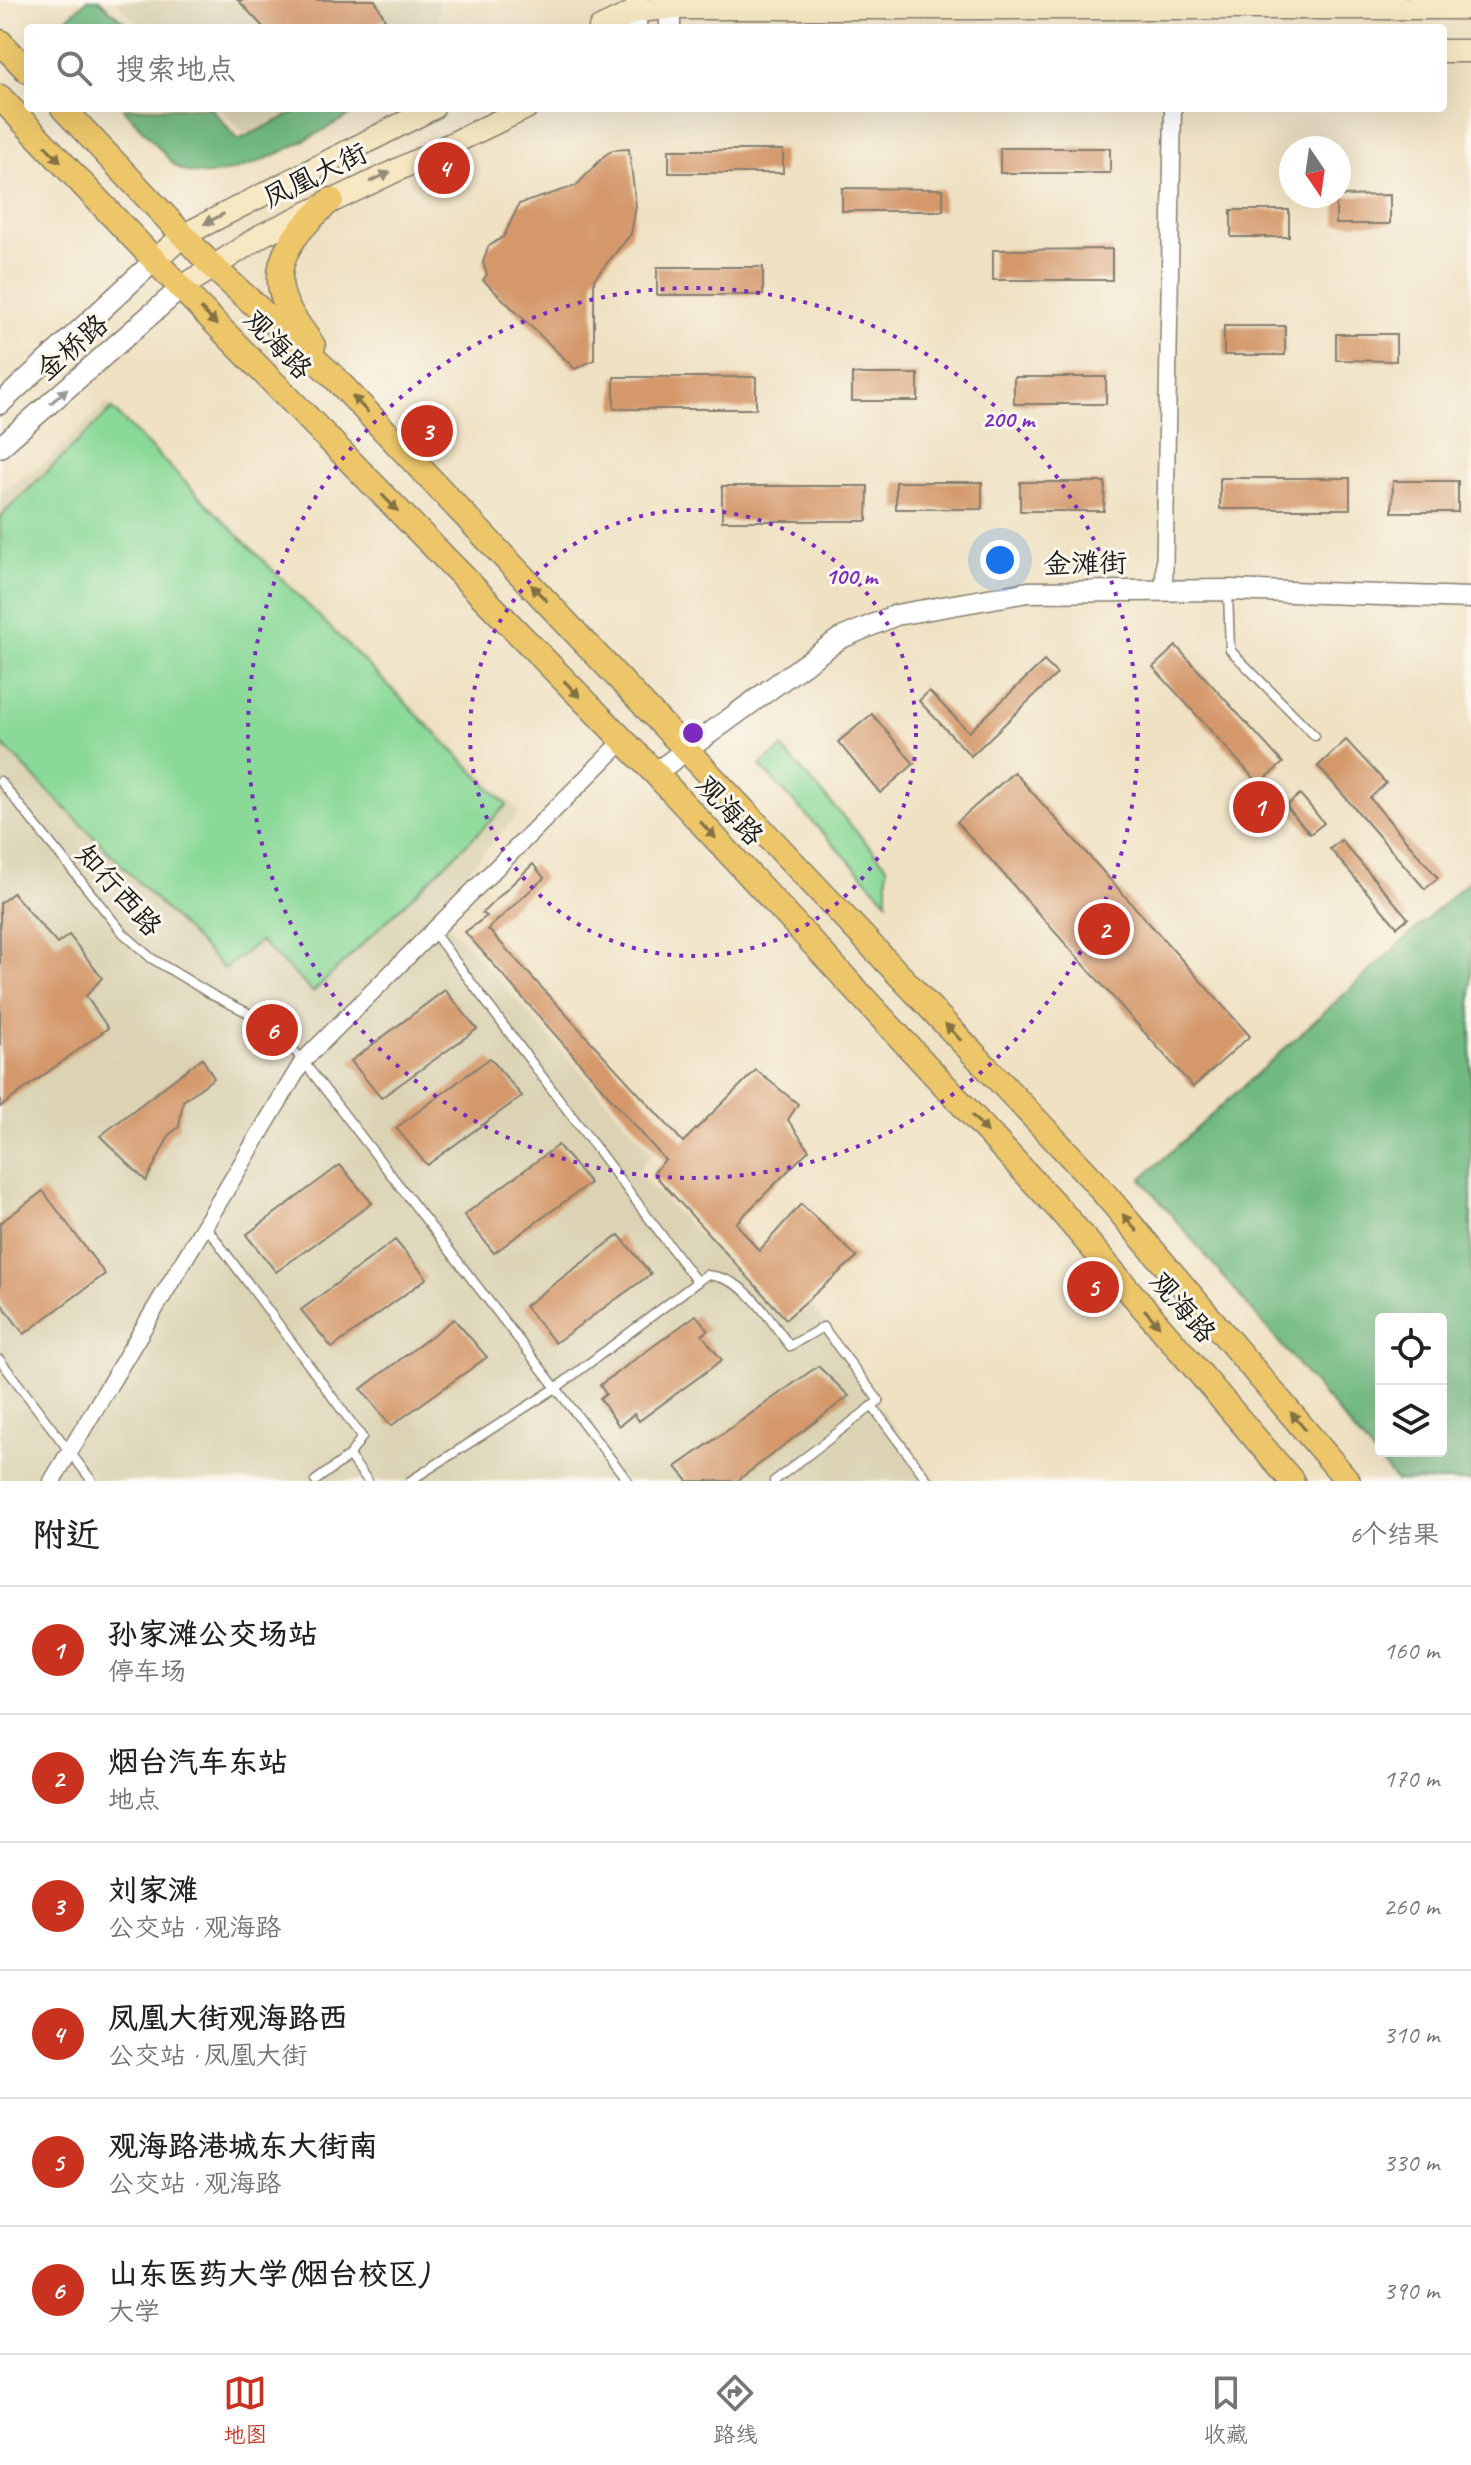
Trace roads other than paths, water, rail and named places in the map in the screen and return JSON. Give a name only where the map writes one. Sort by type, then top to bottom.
[{"type":"main road","points":[[784,8],[824,12],[833,16],[835,24]]},
{"type":"main road","points":[[610,24],[636,13],[784,8],[1471,10]]},
{"type":"main road","points":[[0,42],[24,67]]},
{"type":"main road","name":"观海路","points":[[0,97],[181,288],[655,773],[1060,1210],[1292,1481]]},
{"type":"main road","name":"观海路","points":[[67,112],[213,267],[332,375],[1093,1180],[1348,1481]]},
{"type":"main road","name":"凤凰大街","points":[[155,260],[184,235],[425,112]]},
{"type":"main road","name":"凤凰大街","points":[[181,288],[262,235],[518,112]]},
{"type":"main road","points":[[331,200],[303,225],[288,246],[280,274],[283,298],[332,375]]},
{"type":"street","points":[[1164,590],[1173,112]]},
{"type":"street","name":"金桥路","points":[[0,404],[155,260]]},
{"type":"street","name":"金桥路","points":[[0,447],[181,288]]},
{"type":"street","name":"金滩街","points":[[655,773],[839,639],[896,615],[1028,592],[1228,590],[1471,598]]},
{"type":"street","points":[[52,1481],[303,1061],[431,929],[623,741]]},
{"type":"lane","points":[[1228,590],[1230,650],[1315,736]]},
{"type":"lane","name":"知行西路","points":[[0,781],[123,933],[151,958],[214,996],[271,1024],[303,1061],[628,1481]]},
{"type":"lane","points":[[431,929],[697,1282]]},
{"type":"lane","points":[[204,1223],[362,1437],[349,1456],[315,1481]]},
{"type":"lane","points":[[410,1481],[556,1388],[706,1275],[726,1276],[748,1291],[790,1346],[823,1327],[879,1401],[774,1481]]},
{"type":"lane","points":[[0,1360],[92,1481]]},
{"type":"lane","points":[[872,1406],[928,1481]]},
{"type":"lane","points":[[349,1456],[368,1481]]},
{"type":"place","name":"凤凰大街观海路西","points":[[444,168]]},
{"type":"place","name":"刘家滩","points":[[427,431]]},
{"type":"place","name":"孙家滩公交场站","points":[[1259,807]]},
{"type":"place","name":"烟台汽车东站","points":[[1104,929]]},
{"type":"place","name":"山东医药大学(烟台校区)","points":[[272,1030]]},
{"type":"place","name":"观海路港城东大街南","points":[[1093,1287]]}]
